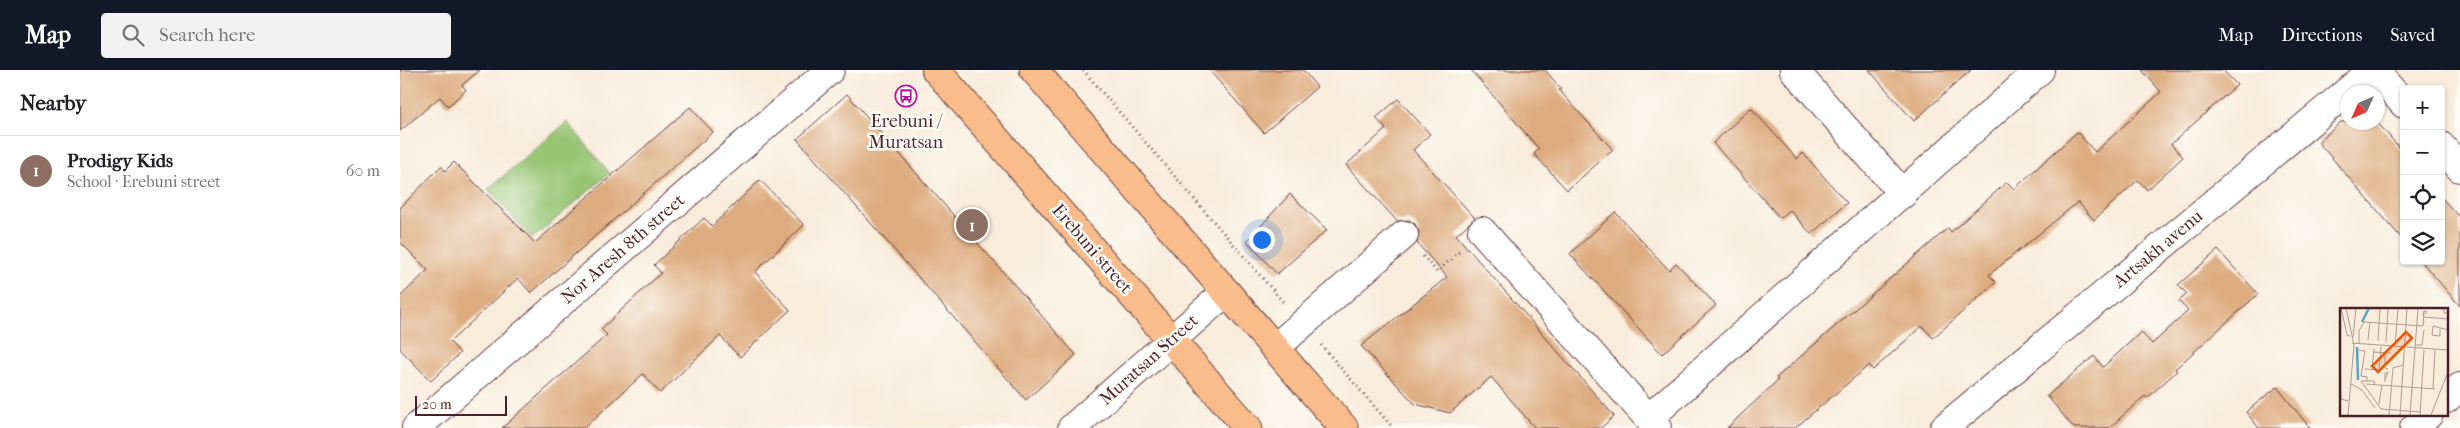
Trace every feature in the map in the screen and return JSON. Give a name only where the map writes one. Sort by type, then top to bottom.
[{"type":"main road","name":"Erebuni street","points":[[936,70],[1248,428]]},
{"type":"main road","points":[[1034,70],[1344,428]]},
{"type":"street","name":"Nor Aresh 8th street","points":[[416,428],[830,70]]},
{"type":"street","points":[[1794,70],[1903,194]]},
{"type":"street","points":[[1482,231],[1653,423],[2040,70]]},
{"type":"street","name":"Artsakh avenu","points":[[1944,428],[2373,70],[2400,100]]},
{"type":"street","points":[[2445,151],[2460,168]]},
{"type":"street","points":[[1275,348],[1404,235]]},
{"type":"street","name":"Muratsan Street","points":[[1072,428],[1226,292]]},
{"type":"street","points":[[2448,397],[2460,387]]},
{"type":"street","points":[[2414,428],[2427,416]]},
{"type":"path","points":[[1084,70],[1393,428]]},
{"type":"path","points":[[1404,235],[1437,272],[1482,231]]},
{"type":"green space","points":[[567,122],[610,173],[532,239],[488,189]]},
{"type":"building","points":[[400,70],[480,70],[462,85],[466,90],[448,106],[440,97],[400,131]]},
{"type":"building","points":[[1209,70],[1303,70],[1317,87],[1264,133]]},
{"type":"building","points":[[1471,70],[1545,70],[1561,89],[1559,90],[1613,150],[1567,190],[1534,154],[1539,149]]},
{"type":"building","points":[[1869,70],[1971,70],[1914,121]]},
{"type":"building","points":[[2142,70],[2223,70],[2237,85],[2171,144],[2183,157],[2147,190],[2138,180],[2094,220],[2078,202],[1989,275],[1996,282],[1933,338],[1922,326],[1873,370],[1869,365],[1795,428],[1727,428],[1778,380],[1776,378],[1948,228],[1951,232],[2007,182],[2014,189],[2077,132],[2095,152],[2161,92]]},
{"type":"building","points":[[847,94],[1076,355],[1026,400],[797,139]]},
{"type":"building","points":[[1398,99],[1430,134],[1413,150],[1475,218],[1456,235],[1614,416],[1601,428],[1535,428],[1491,377],[1450,413],[1415,404],[1361,346],[1447,277],[1417,243],[1419,232],[1415,224],[1409,220],[1397,221],[1346,165],[1386,129],[1376,118]]},
{"type":"building","points":[[690,107],[713,132],[531,293],[518,278],[450,342],[460,353],[431,381],[400,349],[400,297],[428,270],[400,242],[400,208],[441,166],[445,171],[454,162],[535,243]]},
{"type":"building","points":[[1751,108],[1797,159],[1803,153],[1847,203],[1811,234],[1790,210],[1780,218],[1713,143]]},
{"type":"building","points":[[2340,123],[2340,130],[2384,130],[2400,148],[2400,236],[2318,142]]},
{"type":"building","points":[[760,180],[804,225],[755,272],[790,310],[740,357],[720,336],[660,393],[643,374],[584,428],[502,428],[607,335],[601,329],[661,273],[654,265],[704,218],[712,226]]},
{"type":"building","points":[[1290,194],[1327,230],[1277,274],[1247,241]]},
{"type":"building","points":[[2445,201],[2460,218],[2460,306],[2424,265],[2445,265]]},
{"type":"building","points":[[1615,212],[1669,270],[1676,263],[1716,305],[1662,354],[1570,254]]},
{"type":"building","points":[[2218,250],[2258,294],[2175,369],[2177,371],[2147,398],[2145,396],[2109,428],[2074,428],[2047,396],[2094,356],[2103,367],[2141,332],[2152,344],[2188,311],[2179,301],[2187,294],[2178,285]]},
{"type":"building","points":[[2277,387],[2310,428],[2259,428],[2246,412]]},
{"type":"place","name":"Erebuni / Muratsan","points":[[906,96]]},
{"type":"place","name":"Prodigy Kids","points":[[972,225]]}]
